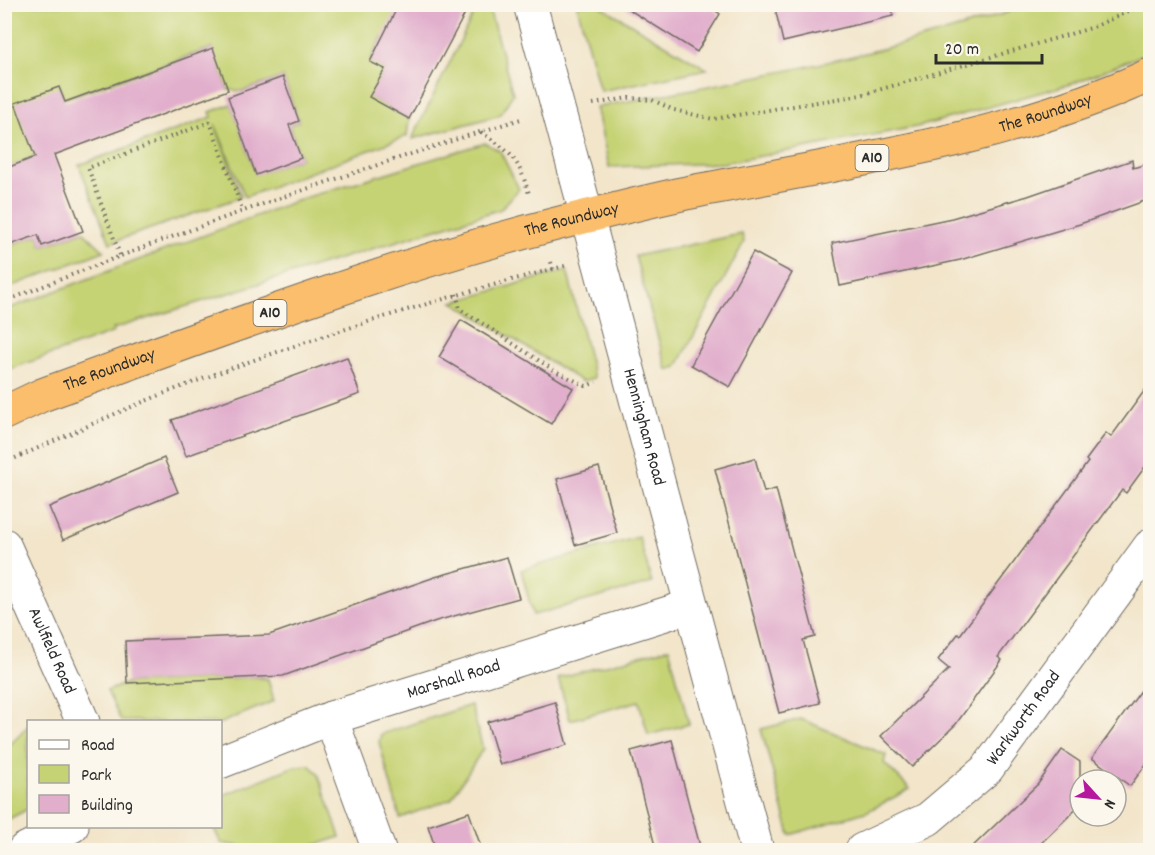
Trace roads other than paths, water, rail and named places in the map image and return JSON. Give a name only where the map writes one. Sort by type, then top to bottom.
[{"type":"highway","name":"The Roundway","points":[[4,413],[42,395],[297,303],[587,216],[698,190],[840,165],[985,132],[1107,94],[1150,75]]},
{"type":"street","name":"Henningham Road","points":[[530,4],[757,850]]},
{"type":"street","name":"Awlfield Road","points":[[4,545],[82,720]]},
{"type":"street","name":"Warkworth Road","points":[[862,850],[928,819],[987,769],[1150,546]]},
{"type":"street","name":"Marshall Road","points":[[222,761],[330,718],[691,606]]},
{"type":"street","points":[[330,718],[379,850]]},
{"type":"street","points":[[24,850],[68,828]]}]
